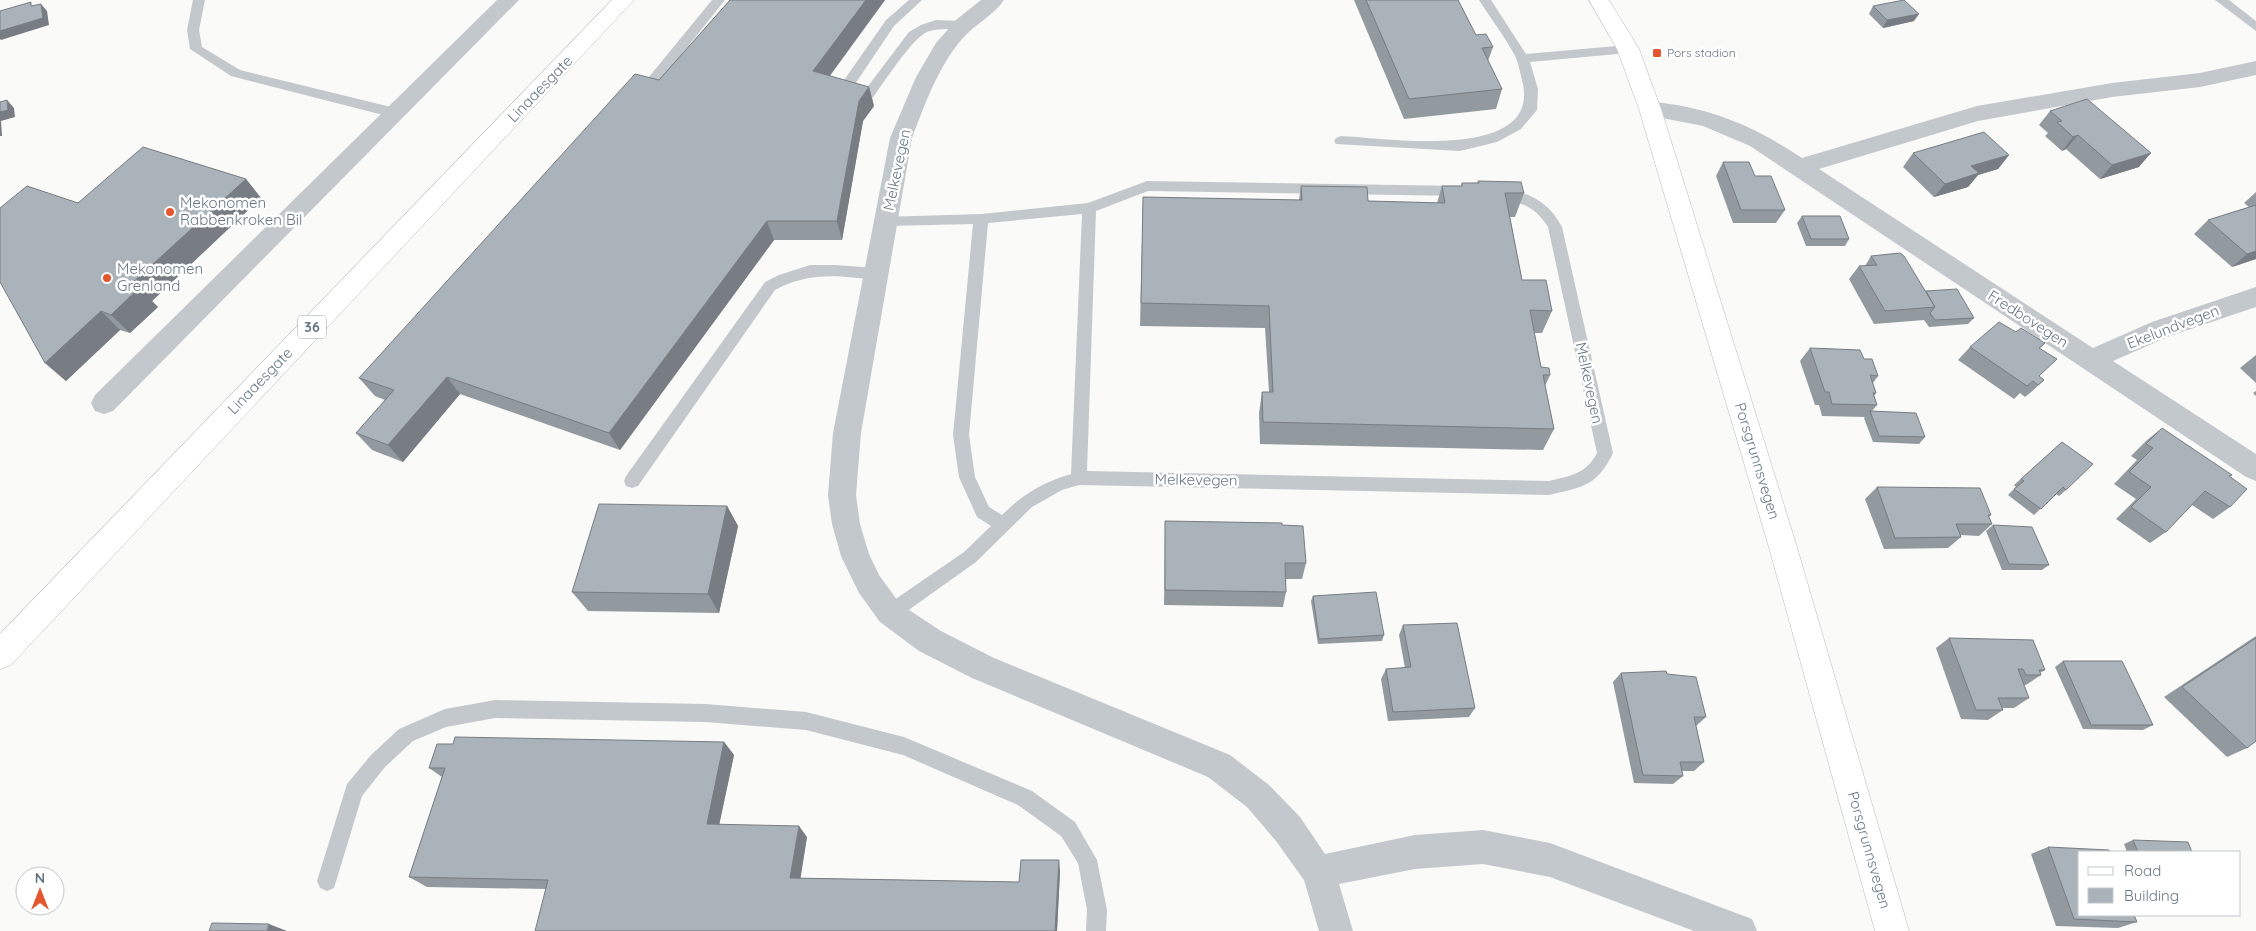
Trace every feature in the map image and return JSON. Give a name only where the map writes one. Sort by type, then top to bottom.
[{"type":"main road","name":"Linaaesgate","points":[[0,655],[624,0]]},
{"type":"main road","name":"Porsgrunnsvegen","points":[[1599,0],[1628,49],[1650,109],[1782,544],[1892,931]]},
{"type":"street","points":[[104,402],[509,0]]},
{"type":"street","name":"Melkevegen","points":[[994,0],[963,25],[935,62],[916,96],[901,138],[878,274],[847,433],[842,495],[846,524],[855,556],[869,584],[890,613],[930,641],[983,668],[1220,766],[1258,796],[1288,829],[1318,872],[1336,931]]},
{"type":"street","points":[[1801,169],[1813,162],[1977,114],[2112,90],[2200,80],[2256,68]]},
{"type":"street","name":"Fredbovegen","points":[[1650,109],[1690,115],[1728,125],[1758,140],[2256,469]]},
{"type":"street","name":"Ekelundvegen","points":[[2091,360],[2161,329],[2256,297]]},
{"type":"street","points":[[1318,872],[1415,852],[1483,847],[1550,860],[1740,931]]},
{"type":"lane","points":[[200,0],[193,30],[196,49],[212,60],[236,73],[395,113]]},
{"type":"lane","points":[[634,106],[673,54],[719,0]]},
{"type":"lane","points":[[830,110],[890,23],[916,0]]},
{"type":"lane","points":[[1341,141],[1460,146],[1492,139],[1516,126],[1530,110],[1531,89],[1523,58],[1485,0]]},
{"type":"lane","points":[[2221,0],[2256,27]]},
{"type":"lane","points":[[845,120],[853,117],[913,35],[924,26],[939,22],[963,25]]},
{"type":"lane","points":[[1523,58],[1628,49]]},
{"type":"lane","name":"Melkevegen","points":[[887,221],[981,219],[1089,208],[1147,186],[1479,192],[1529,198],[1546,211],[1555,227],[1605,453],[1598,470],[1581,480],[1549,488],[1079,478],[1057,485],[1026,502],[970,557],[890,613]]},
{"type":"lane","points":[[1079,478],[1089,208]]},
{"type":"lane","points":[[981,219],[961,434],[968,477],[983,512],[1003,525]]},
{"type":"lane","points":[[632,481],[770,286],[788,275],[805,270],[878,274]]},
{"type":"lane","points":[[327,881],[354,791],[378,761],[406,736],[421,728],[445,718],[495,708],[705,713],[806,721],[904,746],[1025,798],[1068,829],[1087,860],[1097,910],[1096,931]]},
{"type":"building","points":[[730,0],[866,0],[813,71],[869,87],[859,101],[837,221],[767,221],[609,433],[447,377],[388,445],[356,433],[394,390],[359,378],[635,74],[659,80]]},
{"type":"building","points":[[1366,0],[1458,0],[1476,35],[1486,34],[1493,47],[1482,48],[1502,89],[1409,99]]},
{"type":"building","points":[[1904,0],[1919,14],[1887,20],[1873,6]]},
{"type":"building","points":[[31,2],[31,6],[41,4],[43,18],[0,31],[0,11]]},
{"type":"building","points":[[2087,99],[2151,153],[2112,165],[2078,135],[2073,137],[2057,122],[2062,121],[2050,111]]},
{"type":"building","points":[[7,100],[8,110],[0,112],[0,102]]},
{"type":"building","points":[[1984,132],[2009,155],[1971,166],[1979,173],[1945,184],[1913,153]]},
{"type":"building","points":[[143,147],[246,179],[130,285],[139,288],[111,315],[101,311],[45,363],[0,282],[0,208],[27,186],[78,203]]},
{"type":"building","points":[[1723,162],[1749,162],[1755,176],[1771,176],[1785,210],[1741,210]]},
{"type":"building","points":[[1478,181],[1521,182],[1524,193],[1505,193],[1522,280],[1546,280],[1552,311],[1530,310],[1541,367],[1549,368],[1550,375],[1543,375],[1554,429],[1263,422],[1262,392],[1273,392],[1269,306],[1141,303],[1143,197],[1302,200],[1301,186],[1367,187],[1368,201],[1445,203],[1442,186],[1462,186],[1462,183],[1479,183]]},
{"type":"building","points":[[2256,205],[2256,251],[2247,254],[2208,220]]},
{"type":"building","points":[[1802,216],[1840,216],[1849,239],[1811,239]]},
{"type":"building","points":[[1900,253],[1904,256],[1935,307],[1885,311],[1859,266],[1877,265],[1871,256]]},
{"type":"building","points":[[1957,289],[1974,318],[1935,320],[1930,313],[1935,307],[1926,291]]},
{"type":"building","points":[[1999,322],[2016,332],[2021,328],[2045,343],[2039,348],[2057,359],[2039,376],[2044,380],[2038,385],[2033,381],[2027,386],[1970,347]]},
{"type":"building","points":[[1810,348],[1860,350],[1864,359],[1872,359],[1878,376],[1870,375],[1876,393],[1873,393],[1877,405],[1832,404],[1829,392],[1825,392]]},
{"type":"building","points":[[1870,411],[1916,413],[1925,437],[1879,436]]},
{"type":"building","points":[[2162,428],[2232,475],[2229,476],[2247,489],[2230,507],[2205,491],[2166,532],[2131,507],[2151,487],[2129,472],[2153,448],[2146,444]]},
{"type":"building","points":[[2062,442],[2093,464],[2066,490],[2063,487],[2041,509],[2014,489],[2024,481],[2021,479]]},
{"type":"building","points":[[1877,487],[1980,488],[1991,515],[1988,515],[1992,524],[1956,524],[1961,537],[1895,538]]},
{"type":"building","points":[[599,504],[727,506],[708,594],[572,592]]},
{"type":"building","points":[[1165,521],[1282,523],[1282,525],[1303,526],[1306,563],[1285,563],[1286,592],[1165,590]]},
{"type":"building","points":[[1993,525],[2032,527],[2049,565],[2009,564]]},
{"type":"building","points":[[1376,592],[1384,635],[1319,639],[1313,596]]},
{"type":"building","points":[[1457,623],[1475,708],[1393,712],[1386,669],[1411,667],[1403,625]]},
{"type":"building","points":[[1949,638],[2033,640],[2045,670],[2039,670],[2041,675],[2026,675],[2023,669],[2018,669],[2029,698],[1998,698],[2003,710],[1976,710]]},
{"type":"building","points":[[2256,638],[2256,741],[2247,748],[2182,687]]},
{"type":"building","points":[[2063,661],[2122,661],[2153,725],[2091,725]]},
{"type":"building","points":[[1666,671],[1667,674],[1696,677],[1706,717],[1694,717],[1704,762],[1680,762],[1683,776],[1643,775],[1621,673]]},
{"type":"building","points":[[455,737],[724,742],[707,824],[799,826],[790,878],[1019,882],[1021,860],[1059,860],[1055,931],[535,931],[548,880],[409,877],[445,768],[429,768],[437,744],[453,744]]},
{"type":"building","points":[[2133,840],[2188,842],[2192,851],[2138,851]]},
{"type":"building","points":[[2048,847],[2109,850],[2078,851],[2078,916],[2134,916],[2137,922],[2074,919]]},
{"type":"building","points":[[212,923],[269,924],[267,931],[209,931]]},
{"type":"place","name":"Pors stadion","points":[[1657,53]]},
{"type":"place","name":"Mekonomen Rabbenkroken Bil","points":[[170,212]]},
{"type":"place","name":"Mekonomen Grenland","points":[[107,278]]}]
